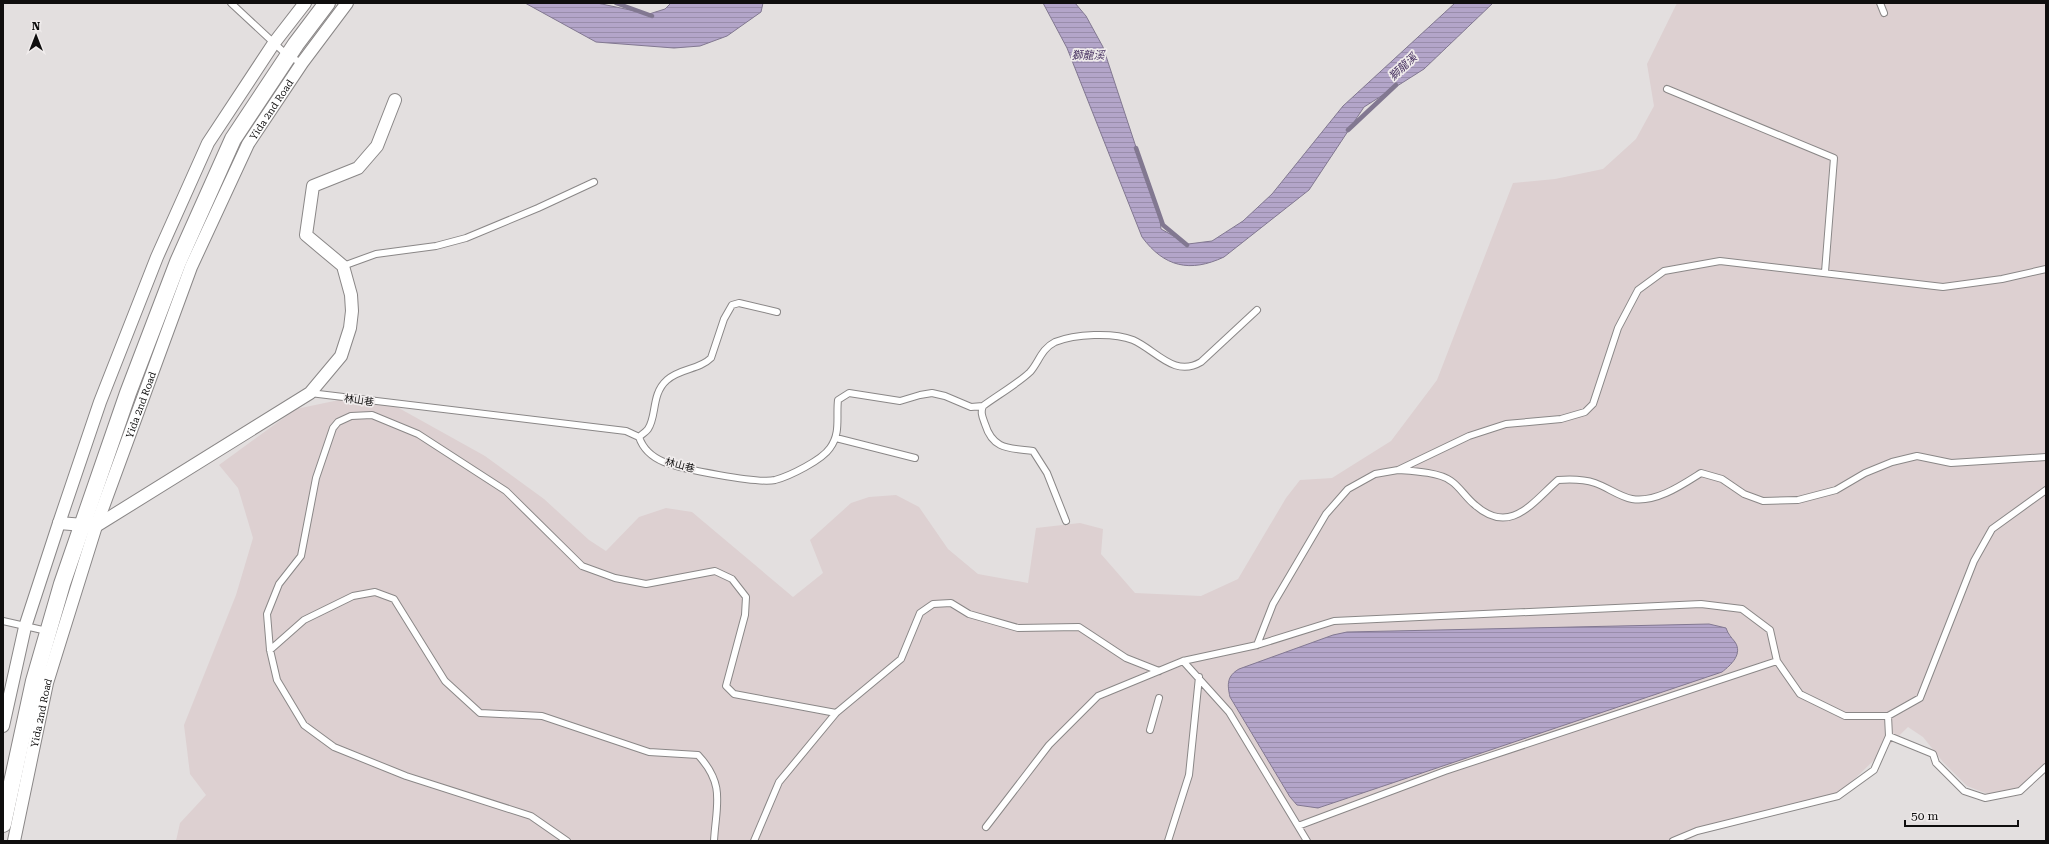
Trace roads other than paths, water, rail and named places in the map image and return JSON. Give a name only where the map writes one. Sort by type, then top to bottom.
[{"type":"street","points":[[3,726],[25,627],[59,523],[100,402],[170,229],[208,143],[277,39],[305,3]]},
{"type":"street","name":"Yida 2nd Road","points":[[3,824],[34,681],[54,634],[90,526],[128,393],[178,262],[233,139],[295,54],[327,3]]},
{"type":"street","name":"Yida 2nd Road","points":[[295,54],[313,48],[347,3]]},
{"type":"street","points":[[59,523],[90,526],[310,393],[341,356],[350,328],[352,311],[351,295],[343,266],[306,235],[313,186],[358,168],[377,146],[395,100]]},
{"type":"street","name":"Yida 2nd Road","points":[[14,841],[48,683],[54,634]]},
{"type":"lane","points":[[231,3],[295,54]]},
{"type":"lane","points":[[1880,3],[1884,13]]},
{"type":"lane","points":[[1667,89],[1834,158],[1825,272]]},
{"type":"lane","points":[[343,266],[376,254],[436,246],[466,238],[538,208],[594,182]]},
{"type":"lane","points":[[1398,470],[1469,436],[1506,424],[1561,419],[1585,412],[1593,404],[1618,328],[1638,290],[1664,272],[1720,262],[1825,272],[1943,286],[2002,279],[2046,269]]},
{"type":"lane","points":[[638,437],[648,429],[657,395],[666,380],[674,375],[707,362],[712,358],[724,319],[732,305],[739,303],[777,312]]},
{"type":"lane","points":[[915,458],[836,438],[838,400],[849,393],[900,401],[932,393],[945,396],[970,407],[983,406],[1030,372],[1044,349],[1055,342],[1071,338],[1097,335],[1132,340],[1148,348],[1164,361],[1175,366],[1194,366],[1201,362],[1257,310]]},
{"type":"lane","name":"林山巷","points":[[310,393],[626,431],[638,437],[642,446],[651,455],[664,462],[731,477],[774,480],[799,471],[830,449],[836,438]]},
{"type":"lane","points":[[983,406],[981,412],[989,436],[994,443],[1033,451],[1047,473],[1066,521]]},
{"type":"lane","points":[[567,841],[531,816],[406,776],[334,747],[304,725],[277,680],[270,650],[267,614],[279,584],[301,556],[316,478],[333,428],[338,422],[351,416],[372,415],[418,434],[506,491],[582,566],[615,578],[646,584],[715,571],[732,580],[746,597],[745,615],[726,686],[734,694],[836,714]]},
{"type":"lane","points":[[1258,645],[1273,604],[1326,514],[1348,489],[1375,474],[1398,470],[1428,473],[1450,480],[1474,505],[1487,514],[1502,519],[1520,514],[1558,480],[1579,479],[1595,483],[1633,499],[1653,497],[1678,487],[1701,473],[1722,479],[1744,494],[1763,501],[1798,500],[1836,490],[1865,473],[1892,462],[1917,456],[1951,463],[2046,457]]},
{"type":"lane","points":[[986,827],[1049,744],[1098,696],[1183,661],[1258,645],[1334,621],[1700,604],[1742,609],[1770,630],[1777,661],[1800,694],[1845,716],[1888,716],[1920,698],[1974,561],[1992,529],[2046,490]]},
{"type":"lane","points":[[270,650],[304,620],[353,596],[375,592],[394,599],[444,681],[480,713],[542,716],[649,752],[698,754],[708,765],[719,795],[714,841]]},
{"type":"lane","points":[[754,841],[779,782],[836,714],[901,659],[920,612],[933,604],[951,603],[969,614],[1018,628],[1079,627],[1126,658],[1159,671]]},
{"type":"lane","points":[[3,621],[54,634]]},
{"type":"lane","points":[[1183,661],[1229,712],[1307,841]]},
{"type":"lane","points":[[1298,826],[1445,771],[1777,661]]},
{"type":"lane","points":[[1168,841],[1189,775],[1199,677]]},
{"type":"lane","points":[[1150,730],[1159,698]]},
{"type":"lane","points":[[1673,841],[1697,831],[1838,796],[1874,770],[1889,736],[1888,716]]},
{"type":"lane","points":[[1889,736],[1933,754],[1936,762],[1964,791],[1985,798],[2020,791],[2046,767]]},
{"type":"water","points":[[525,3],[597,3],[649,14],[665,9],[671,3],[763,3],[761,12],[727,36],[700,46],[674,48],[596,42]]},
{"type":"water","name":"獅龍溪","points":[[1043,3],[1075,3],[1086,16],[1103,47],[1160,220],[1161,229],[1188,244],[1212,241],[1243,221],[1272,194],[1343,106],[1455,3],[1493,3],[1424,69],[1364,107],[1309,190],[1224,257],[1212,262],[1189,266],[1169,261],[1159,255],[1142,237],[1067,48]]},
{"type":"water","points":[[1709,624],[1726,628],[1737,646],[1738,651],[1735,659],[1722,672],[1318,808],[1297,805],[1290,797],[1230,697],[1229,692],[1228,684],[1230,678],[1232,674],[1239,669],[1333,635],[1347,632]]},
{"type":"waterway","name":"獅龍溪","points":[[616,3],[652,16]]},
{"type":"waterway","name":"獅龍溪","points":[[1348,130],[1396,85]]},
{"type":"waterway","name":"獅龍溪","points":[[1136,148],[1163,225],[1187,245]]}]
